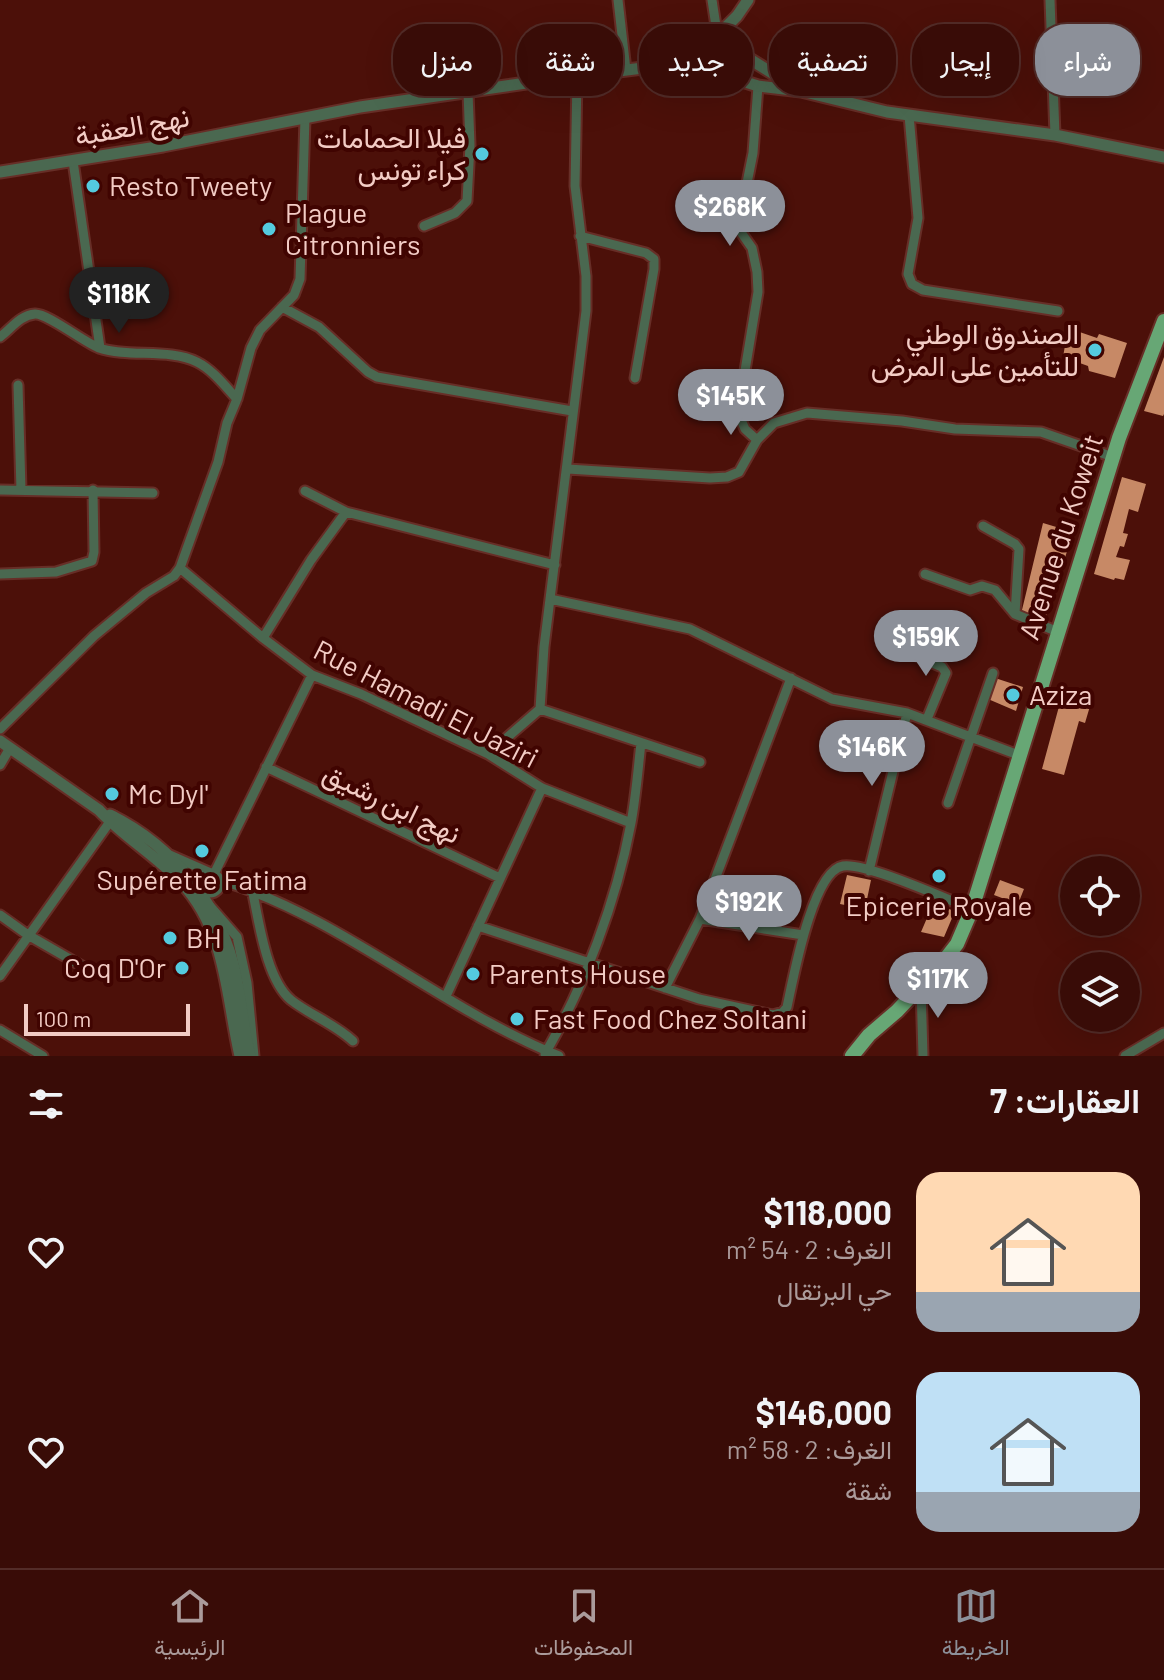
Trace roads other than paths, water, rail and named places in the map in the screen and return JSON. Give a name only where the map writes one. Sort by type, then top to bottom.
[{"type":"main road","name":"Avenue du Koweit","points":[[852,1056],[869,1035],[921,986],[957,944],[972,909],[1113,457],[1164,321]]},
{"type":"street","points":[[618,0],[626,70]]},
{"type":"street","points":[[712,0],[716,24]]},
{"type":"street","points":[[728,24],[748,0]]},
{"type":"street","points":[[1050,0],[1055,135]]},
{"type":"street","points":[[735,24],[737,16]]},
{"type":"street","name":"نهج العقبة","points":[[623,70],[639,68]]},
{"type":"street","points":[[753,84],[769,87]]},
{"type":"street","points":[[757,440],[745,429],[738,413],[758,292],[752,248],[738,228],[753,153],[758,86]]},
{"type":"street","name":"نهج العقبة","points":[[0,172],[360,107],[439,96]]},
{"type":"street","points":[[424,226],[455,213],[467,201],[468,96]]},
{"type":"street","points":[[488,754],[540,709],[550,599],[586,311],[586,276],[575,186],[577,96]]},
{"type":"street","points":[[818,96],[909,115],[1055,135],[1164,157]]},
{"type":"street","points":[[909,115],[918,218],[908,274],[912,284],[923,290],[1058,311]]},
{"type":"street","points":[[0,729],[94,636],[146,593],[174,576],[180,568],[218,462],[251,348],[260,330],[294,295],[300,279],[305,118]]},
{"type":"street","points":[[73,161],[100,348]]},
{"type":"street","points":[[580,236],[646,253],[654,259],[635,378]]},
{"type":"street","points":[[282,307],[319,327],[377,377],[572,411]]},
{"type":"street","points":[[0,337],[23,316],[37,313],[100,348],[124,354],[196,361],[214,373],[237,399]]},
{"type":"street","points":[[18,385],[21,490]]},
{"type":"street","points":[[568,469],[727,477],[739,472],[757,440],[774,423],[807,413],[955,429],[1041,432],[1113,457]]},
{"type":"street","points":[[0,490],[153,493]]},
{"type":"street","points":[[0,574],[56,572],[81,567],[92,561],[93,490]]},
{"type":"street","points":[[305,491],[346,512],[555,565]]},
{"type":"street","points":[[263,638],[311,560],[346,512]]},
{"type":"street","points":[[983,526],[1019,549],[1015,614]]},
{"type":"street","name":"Rue Hamadi El Jaziri","points":[[180,568],[312,675],[361,694],[488,754],[542,788],[631,823]]},
{"type":"street","points":[[925,574],[970,590],[982,586],[995,590],[1015,614],[1058,632]]},
{"type":"street","points":[[550,599],[690,629],[832,699],[927,719],[1021,756]]},
{"type":"street","points":[[898,648],[942,667],[946,673],[927,719]]},
{"type":"street","points":[[948,803],[993,673]]},
{"type":"street","points":[[201,895],[217,891],[215,875],[312,675]]},
{"type":"street","points":[[665,988],[700,919],[791,678]]},
{"type":"street","points":[[540,709],[700,762]]},
{"type":"street","points":[[869,871],[907,713]]},
{"type":"street","points":[[545,1054],[590,961],[611,898],[631,823],[641,743]]},
{"type":"street","points":[[0,765],[5,745],[163,852],[252,889],[329,926],[545,1054],[559,1056]]},
{"type":"street","name":"نهج ابن رشيق","points":[[266,767],[500,878]]},
{"type":"street","points":[[446,996],[542,788]]},
{"type":"street","points":[[112,819],[201,895]]},
{"type":"street","points":[[0,976],[112,819]]},
{"type":"street","points":[[163,852],[201,895],[223,935],[252,1056]]},
{"type":"street","points":[[478,926],[665,988],[743,1009],[778,1014],[787,1007],[803,935],[816,899],[836,869],[843,866],[869,871],[972,909]]},
{"type":"street","points":[[215,875],[201,879],[201,895],[227,976],[240,1056]]},
{"type":"street","points":[[252,889],[277,985],[288,998],[353,1041]]},
{"type":"street","points":[[0,915],[87,969]]},
{"type":"street","points":[[700,919],[803,935]]},
{"type":"street","points":[[921,986],[923,1056]]},
{"type":"street","points":[[0,1030],[43,1056]]},
{"type":"street","points":[[1125,1056],[1164,1033]]},
{"type":"place","name":"فيلا الحمامات كراء تونس","points":[[482,154]]},
{"type":"place","name":"Resto Tweety","points":[[93,186]]},
{"type":"place","name":"Plague Citronniers","points":[[269,229]]},
{"type":"place","name":"الصندوق الوطني للتأمين على المرض","points":[[1095,350]]},
{"type":"place","name":"Aziza","points":[[1013,695]]},
{"type":"place","name":"Mc Dyl'","points":[[112,794]]},
{"type":"place","name":"Supérette Fatima","points":[[202,851]]},
{"type":"place","name":"Epicerie Royale","points":[[939,876]]},
{"type":"place","name":"BH","points":[[170,938]]},
{"type":"place","name":"Coq D'Or","points":[[182,968]]},
{"type":"place","name":"Parents House","points":[[473,974]]},
{"type":"place","name":"Fast Food Chez Soltani","points":[[517,1019]]}]
